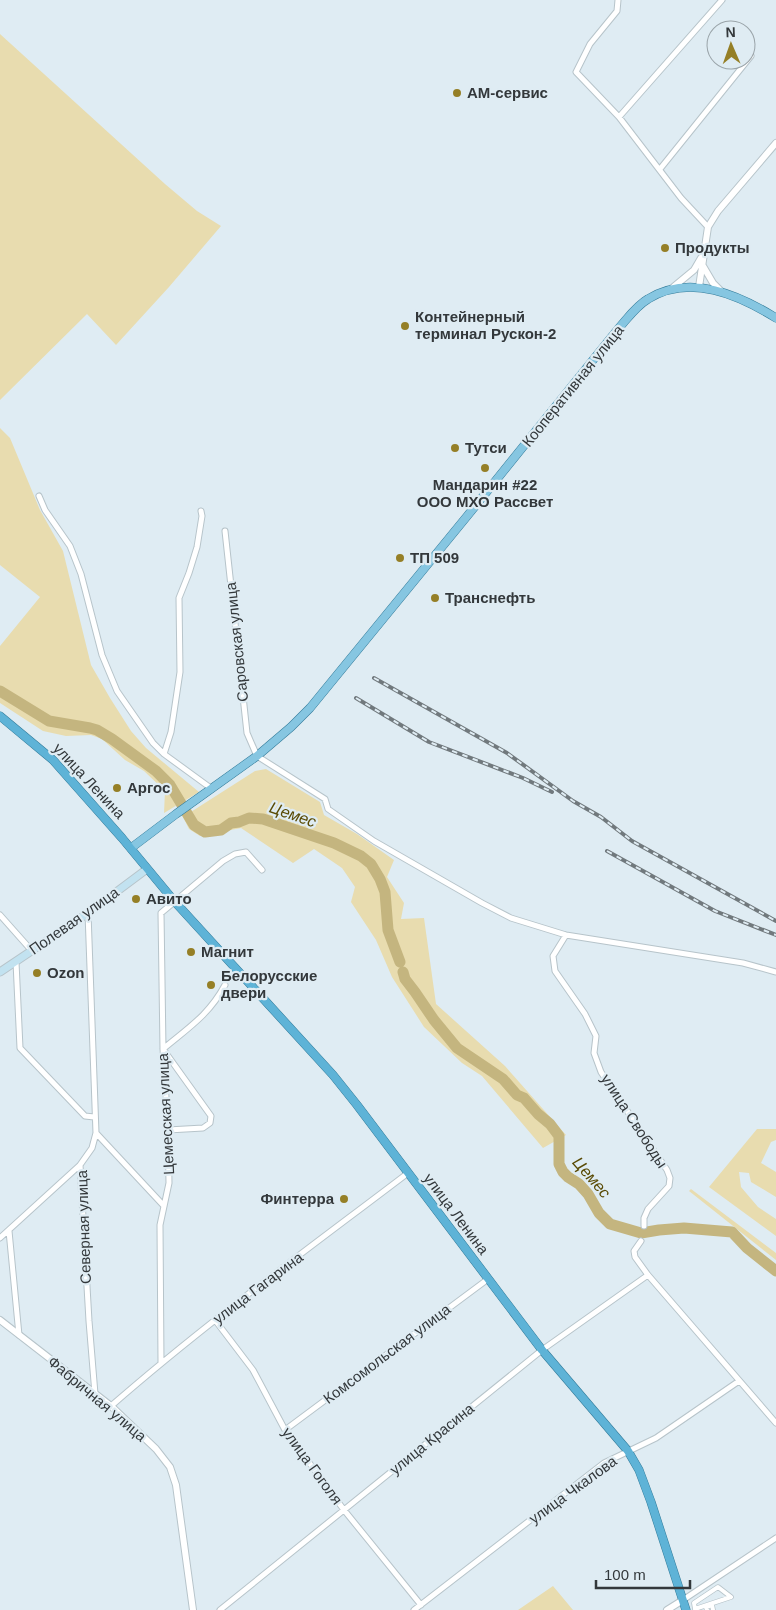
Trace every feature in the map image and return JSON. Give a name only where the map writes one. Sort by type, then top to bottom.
[{"type":"highway","name":"улица Ленина","points":[[0,716],[53,760],[131,848],[175,902],[333,1075],[358,1105],[542,1350],[628,1451],[640,1470],[686,1610]]},
{"type":"main road","name":"Кооперативная улица","points":[[131,848],[257,754],[291,727],[310,708],[633,311],[647,299],[671,290],[699,287],[721,291],[743,300],[776,318]]},
{"type":"main road","name":"Полевая улица","points":[[0,972],[88,913],[147,869]]},
{"type":"street","points":[[618,0],[617,11],[590,44],[576,72],[619,117],[681,198],[708,227]]},
{"type":"street","points":[[619,117],[722,0]]},
{"type":"street","points":[[660,169],[739,70]]},
{"type":"street","points":[[699,287],[708,227],[718,211],[776,143]]},
{"type":"street","points":[[671,290],[694,270],[703,255]]},
{"type":"street","points":[[702,265],[707,275],[721,291]]},
{"type":"street","points":[[39,496],[45,510],[70,546],[81,574],[102,655],[116,691],[147,735],[164,754],[212,788]]},
{"type":"street","points":[[164,754],[171,732],[180,672],[179,598],[197,547],[202,511]]},
{"type":"street","name":"Саровская улица","points":[[225,531],[247,733],[257,754]]},
{"type":"street","points":[[257,754],[325,798],[328,809],[374,841],[511,918],[566,935],[743,963],[776,972]]},
{"type":"street","points":[[175,902],[223,861],[235,854],[246,852],[262,870]]},
{"type":"street","name":"Цемесская улица","points":[[162,1362],[160,1225],[169,1183],[163,1049],[161,912],[175,902]]},
{"type":"street","points":[[88,913],[96,1133],[164,1206]]},
{"type":"street","points":[[0,914],[32,951]]},
{"type":"street","name":"улица Свободы","points":[[566,935],[553,956],[554,971],[585,1014],[596,1036],[594,1053],[602,1072],[667,1170],[670,1178],[669,1186],[648,1209],[644,1218],[644,1226]]},
{"type":"street","points":[[16,962],[20,1048],[85,1116],[94,1117]]},
{"type":"street","points":[[168,1130],[203,1128],[210,1124],[211,1116],[163,1049],[204,1016],[216,1001],[225,985]]},
{"type":"street","name":"Северная улица","points":[[95,1394],[80,1164],[92,1148],[96,1133]]},
{"type":"street","points":[[0,1238],[80,1164]]},
{"type":"street","name":"улица Гагарина","points":[[111,1406],[215,1320],[408,1173]]},
{"type":"street","points":[[9,1231],[19,1335]]},
{"type":"street","points":[[641,1241],[634,1251],[635,1257],[648,1275],[776,1423]]},
{"type":"street","name":"улица Красина","points":[[220,1610],[542,1350],[648,1275]]},
{"type":"street","name":"Комсомольская улица","points":[[285,1430],[488,1279]]},
{"type":"street","name":"Фабричная улица","points":[[0,1320],[111,1406],[156,1449],[170,1467],[176,1485],[194,1610]]},
{"type":"street","name":"улица Гоголя","points":[[215,1320],[253,1370],[285,1430],[344,1510],[421,1605]]},
{"type":"street","name":"улица Чкалова","points":[[414,1610],[604,1463],[656,1438],[739,1381]]},
{"type":"street","points":[[667,1610],[776,1538]]},
{"type":"street","points":[[718,1588],[731,1597],[722,1600],[695,1609],[694,1603],[718,1588]]},
{"type":"street","points":[[707,1610],[706,1606],[712,1605],[714,1610]]},
{"type":"shaded area","points":[[0,34],[165,184],[197,211],[221,226],[116,345],[87,314],[0,400]]},
{"type":"shaded area","points":[[0,428],[10,438],[40,510],[63,551],[91,665],[131,731],[146,748],[199,792],[164,813],[165,791],[144,771],[125,760],[102,739],[91,735],[66,736],[43,731],[0,703],[0,646],[40,597],[0,565]]},
{"type":"shaded area","points":[[266,769],[320,802],[324,815],[357,834],[394,860],[387,877],[404,903],[401,919],[424,918],[436,1004],[505,1066],[566,1135],[543,1148],[482,1076],[462,1063],[424,1027],[392,977],[376,940],[351,902],[355,887],[342,868],[314,849],[293,863],[241,828],[200,836],[189,829],[183,817],[255,771]]},
{"type":"shaded area","points":[[757,1129],[776,1129],[776,1140],[771,1142],[761,1163],[776,1172],[776,1197],[751,1182],[749,1173],[739,1172],[741,1187],[758,1207],[776,1219],[776,1236],[709,1187]]},
{"type":"shaded area","points":[[691,1189],[776,1253],[776,1260],[689,1191]]},
{"type":"shaded area","points":[[553,1586],[573,1610],[518,1610]]},
{"type":"waterway","name":"Цемес","points":[[0,691],[49,721],[90,728],[112,739],[156,771],[170,785],[194,825],[205,832],[221,830],[231,823],[249,818],[263,819],[334,843],[361,856],[371,864],[385,892],[388,930],[400,962]]},
{"type":"waterway","name":"Цемес","points":[[403,972],[405,979],[434,1020],[457,1048],[503,1079],[517,1095],[524,1098],[550,1124],[559,1136],[559,1164],[563,1172],[579,1184],[588,1194],[599,1213],[610,1224],[641,1233],[684,1228],[732,1232],[747,1248],[776,1271]]},
{"type":"railway","points":[[374,678],[507,753],[573,801],[601,817],[632,841],[776,921]]},
{"type":"railway","points":[[356,698],[429,742],[523,778],[552,792]]},
{"type":"railway","points":[[607,851],[715,911],[776,935]]},
{"type":"place","name":"АМ-сервис","points":[[457,93]]},
{"type":"place","name":"Продукты","points":[[665,248]]},
{"type":"place","name":"Контейнерный терминал Рускон-2","points":[[405,326]]},
{"type":"place","name":"Тутси","points":[[455,448]]},
{"type":"place","name":"Мандарин #22 ООО МХО Рассвет","points":[[485,468]]},
{"type":"place","name":"ТП 509","points":[[400,558]]},
{"type":"place","name":"Транснефть","points":[[435,598]]},
{"type":"place","name":"Аргос","points":[[117,788]]},
{"type":"place","name":"Авито","points":[[136,899]]},
{"type":"place","name":"Магнит","points":[[191,952]]},
{"type":"place","name":"Ozon","points":[[37,973]]},
{"type":"place","name":"Белорусские двери","points":[[211,985]]},
{"type":"place","name":"Финтерра","points":[[344,1199]]}]
